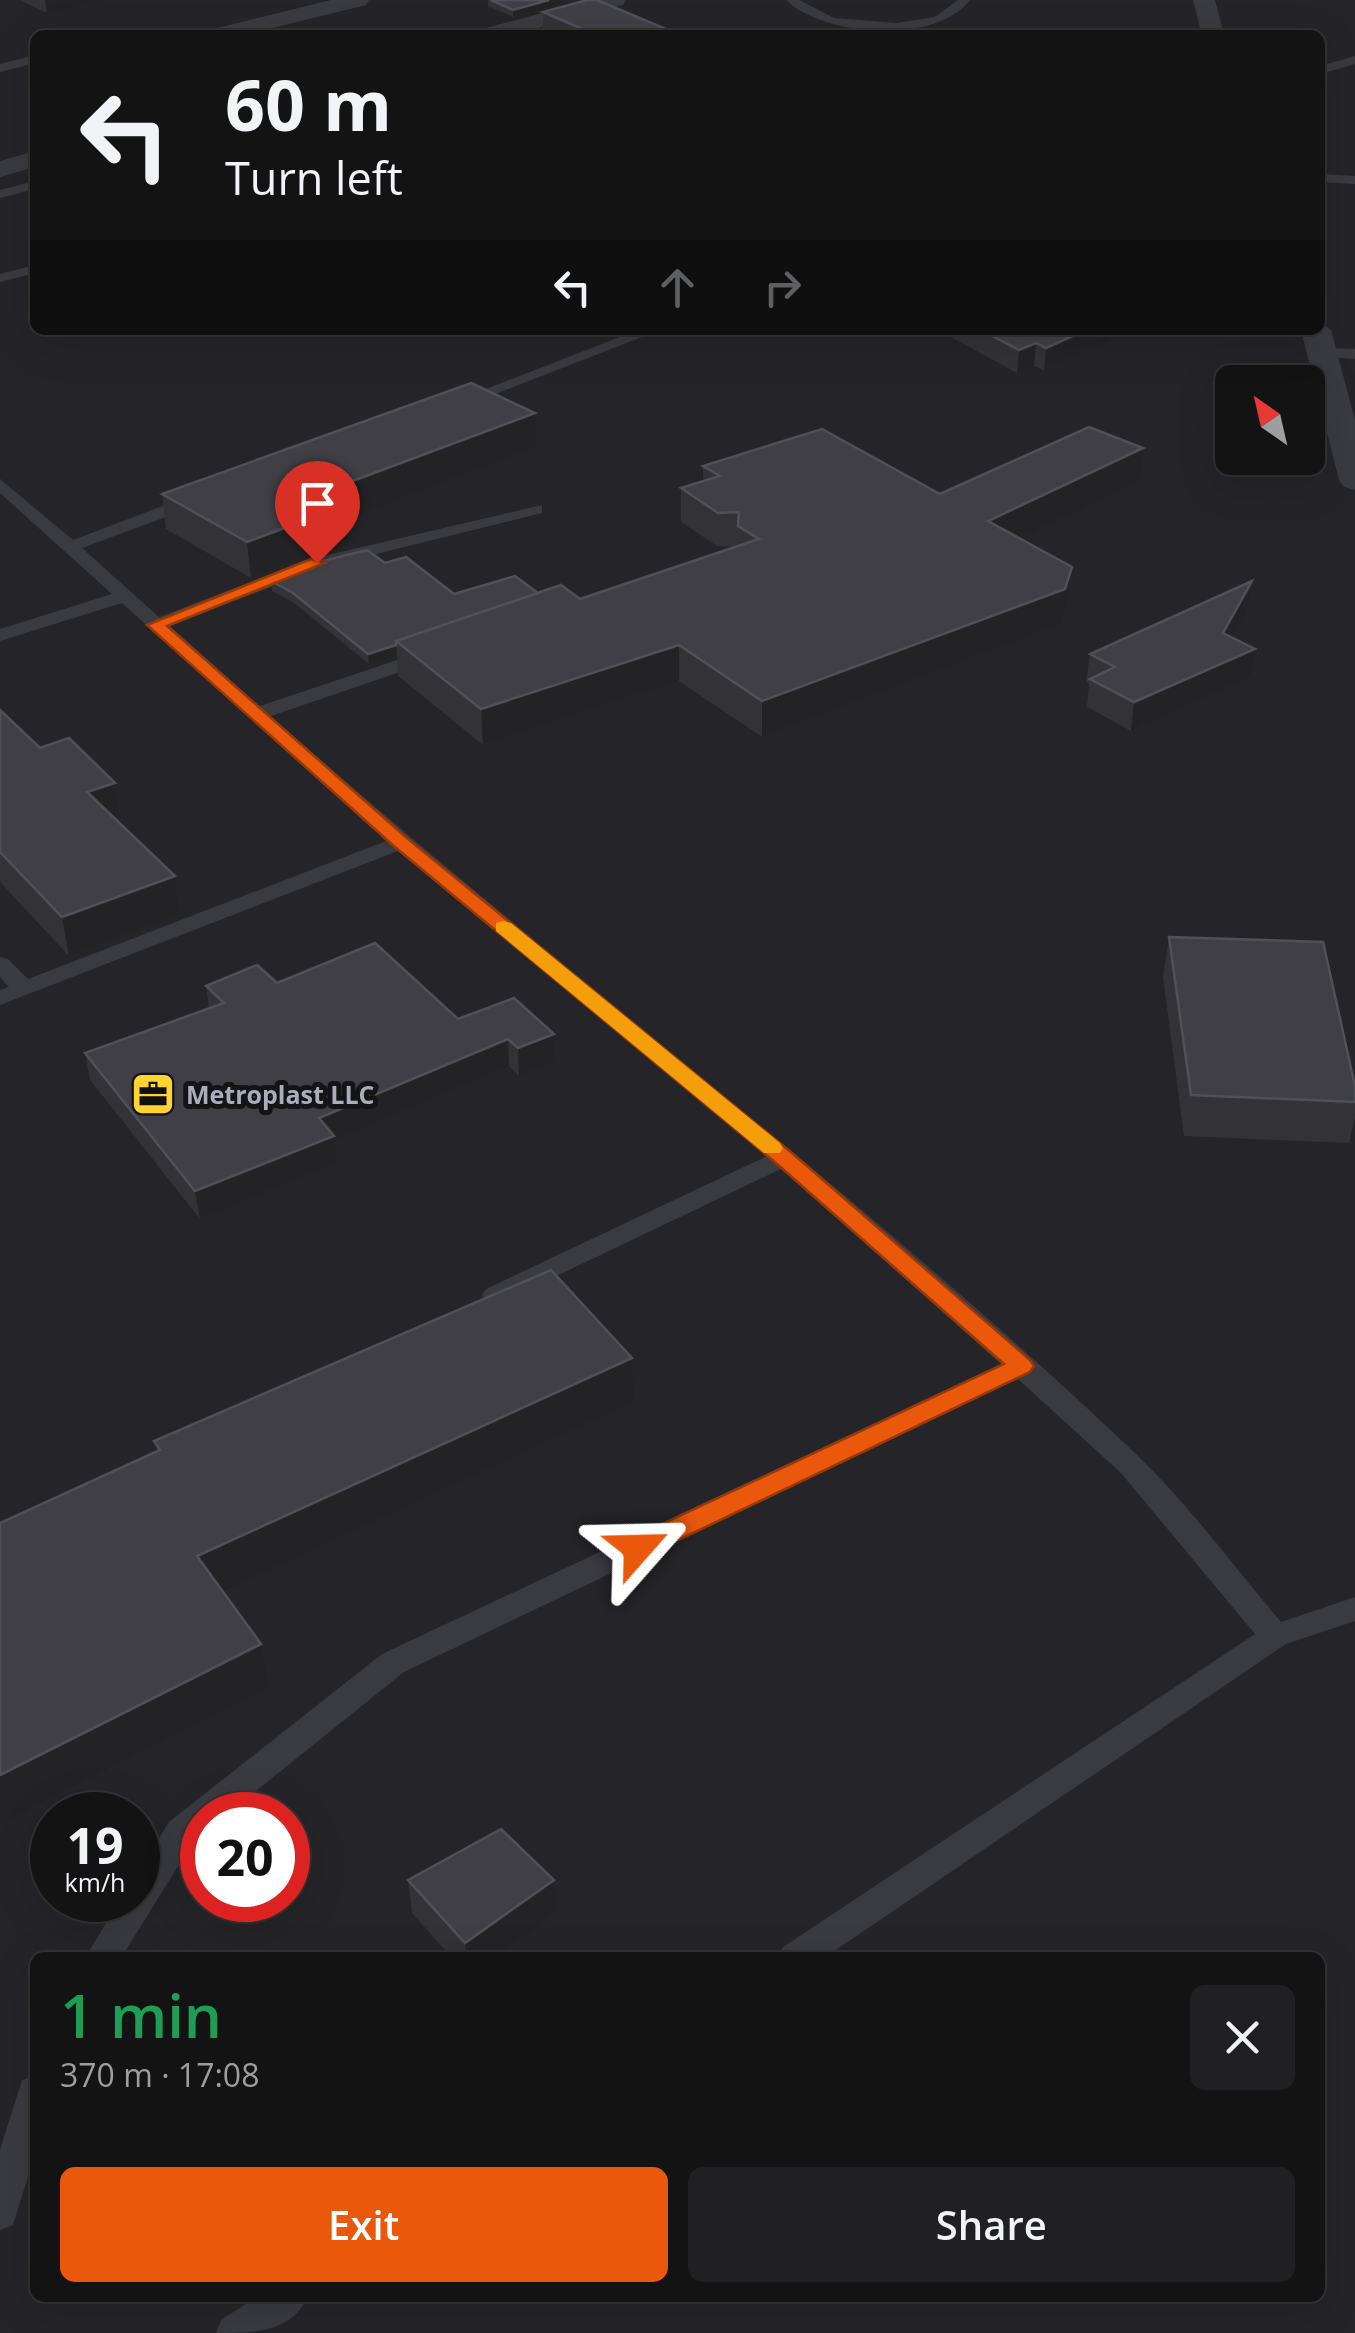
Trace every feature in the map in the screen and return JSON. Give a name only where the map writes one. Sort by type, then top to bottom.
[{"type":"street","points":[[237,30],[358,0]]},
{"type":"street","points":[[506,30],[615,0]]},
{"type":"street","points":[[1204,0],[1212,30]]},
{"type":"street","points":[[0,169],[30,160]]},
{"type":"street","points":[[1319,342],[1355,480]]},
{"type":"lane","points":[[792,0],[820,18],[878,26],[944,18],[964,0]]},
{"type":"lane","points":[[0,68],[30,60]]},
{"type":"lane","points":[[1325,69],[1355,60]]},
{"type":"lane","points":[[1325,178],[1355,180]]},
{"type":"lane","points":[[0,194],[30,186]]},
{"type":"lane","points":[[0,278],[30,270]]},
{"type":"lane","points":[[439,410],[639,335]]},
{"type":"lane","points":[[1319,342],[1355,354]]},
{"type":"lane","points":[[0,484],[402,843],[784,1158],[1022,1366],[1131,1466],[1275,1636]]},
{"type":"lane","points":[[69,548],[217,492]]},
{"type":"lane","points":[[156,625],[317,563],[536,510]]},
{"type":"lane","points":[[0,636],[123,597]]},
{"type":"lane","points":[[258,714],[447,650]]},
{"type":"lane","points":[[0,998],[402,843]]},
{"type":"lane","points":[[0,964],[24,988]]},
{"type":"lane","points":[[478,1303],[784,1158]]},
{"type":"lane","points":[[106,1952],[181,1832],[393,1663],[1022,1366]]},
{"type":"lane","points":[[804,1952],[1275,1636],[1355,1609]]},
{"type":"lane","points":[[0,2212],[30,2109]]},
{"type":"lane","points":[[235,2333],[282,2302]]},
{"type":"shaded area","points":[[0,0],[1355,0],[1355,2333],[0,2333]]},
{"type":"building","points":[[491,0],[549,0],[513,10]]},
{"type":"building","points":[[597,0],[668,30],[584,30],[543,12]]},
{"type":"building","points":[[990,335],[1075,335],[1046,348],[1036,343],[1019,350]]},
{"type":"building","points":[[471,383],[535,413],[323,492],[347,511],[306,520],[247,542],[162,494]]},
{"type":"building","points":[[1089,427],[1143,448],[988,521],[1072,567],[1065,589],[762,701],[679,645],[481,709],[396,641],[561,585],[580,599],[759,539],[738,526],[739,512],[718,513],[681,488],[720,476],[703,466],[822,429],[940,494]]},
{"type":"building","points":[[367,550],[385,563],[406,557],[454,594],[515,576],[538,593],[368,654],[293,593],[271,581],[323,561]]},
{"type":"building","points":[[1252,581],[1223,633],[1255,649],[1134,702],[1090,679],[1115,667],[1090,654]]},
{"type":"building","points":[[0,710],[40,748],[69,738],[115,783],[87,792],[175,876],[62,917],[0,852]]},
{"type":"building","points":[[1169,937],[1323,942],[1355,1086],[1355,1102],[1191,1095]]},
{"type":"building","points":[[375,943],[458,1019],[514,998],[554,1034],[518,1048],[508,1039],[319,1118],[334,1136],[195,1191],[85,1053],[224,1003],[206,986],[257,965],[277,983]]},
{"type":"building","points":[[551,1270],[632,1358],[197,1556],[261,1644],[0,1775],[0,1523],[160,1450],[154,1441]]},
{"type":"building","points":[[501,1829],[554,1880],[465,1943],[408,1880]]},
{"type":"slow traffic","points":[[503,927],[772,1148]]},
{"type":"place","name":"Metroplast LLC","points":[[153,1094]]},
{"type":"route","points":[[317,563],[246,587],[156,625],[402,843],[784,1158],[1022,1366],[638,1548]]}]
